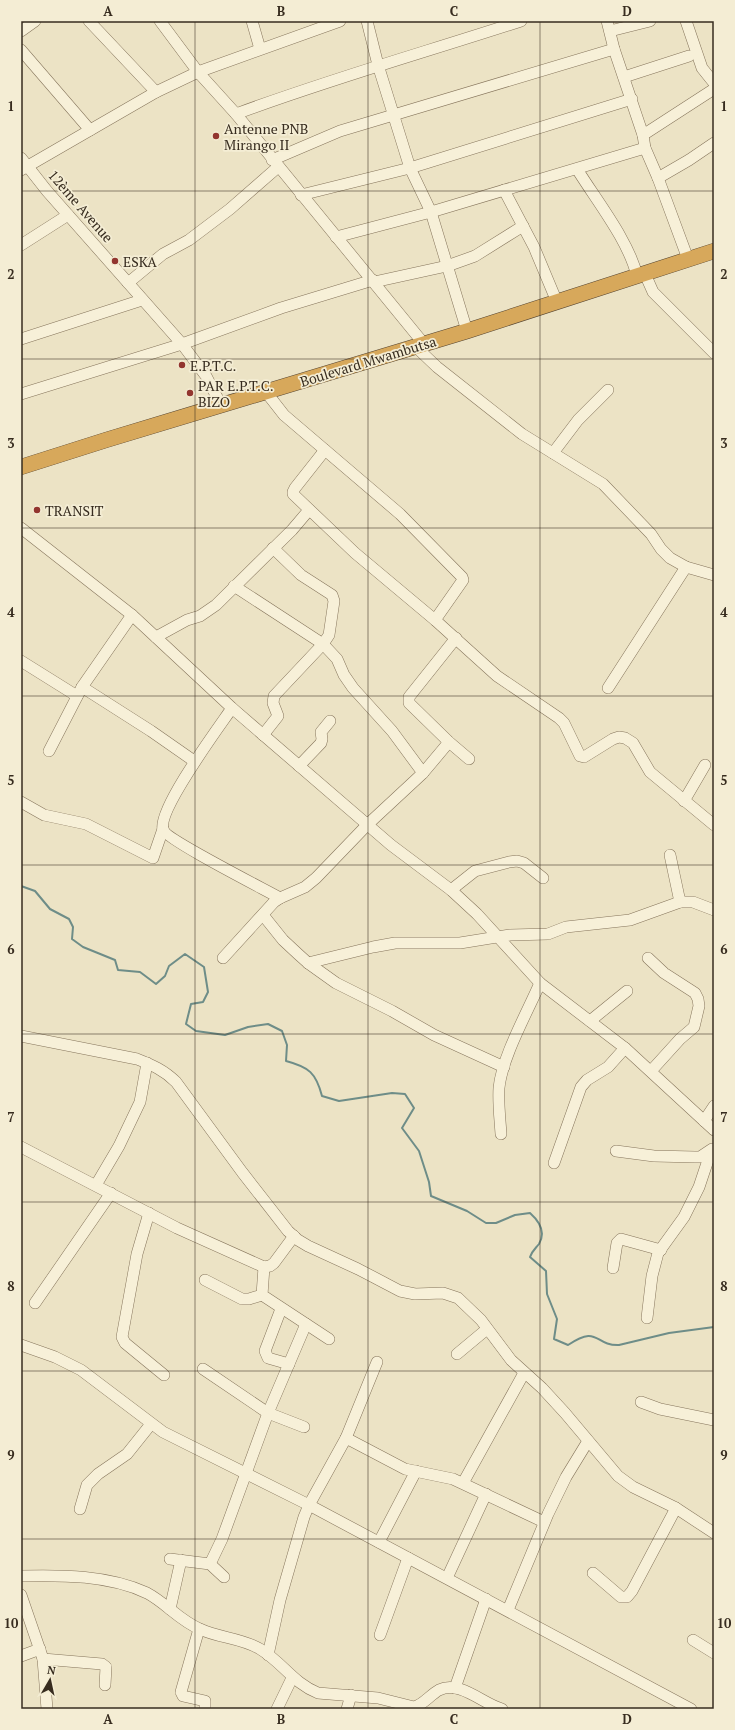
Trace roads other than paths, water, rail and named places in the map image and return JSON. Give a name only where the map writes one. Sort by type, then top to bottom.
[{"type":"highway","name":"Boulevard Mwambutsa","points":[[21,467],[468,331],[714,251]]},
{"type":"street","points":[[21,31],[35,21]]},
{"type":"street","points":[[90,21],[156,92]]},
{"type":"street","points":[[160,21],[198,72],[236,114],[275,164],[374,281],[437,367],[522,434],[603,484],[651,534],[661,549],[670,558],[686,567],[714,575]]},
{"type":"street","points":[[252,21],[260,49]]},
{"type":"street","points":[[25,168],[156,92],[198,72],[260,49],[312,26],[340,21]]},
{"type":"street","points":[[367,21],[378,65],[410,168],[431,212],[468,331]]},
{"type":"street","points":[[236,114],[289,94],[521,21]]},
{"type":"street","points":[[650,21],[608,26],[614,49],[643,135],[645,148],[658,178],[688,259]]},
{"type":"street","points":[[686,21],[702,68],[714,83]]},
{"type":"street","points":[[128,282],[164,254],[188,240],[209,225],[275,164],[340,131],[614,49]]},
{"type":"street","points":[[21,50],[90,130]]},
{"type":"street","points":[[624,77],[689,56]]},
{"type":"street","points":[[643,135],[714,89]]},
{"type":"street","points":[[301,195],[410,168],[632,99]]},
{"type":"street","points":[[658,178],[714,143]]},
{"type":"street","points":[[336,237],[431,212],[645,148]]},
{"type":"street","name":"12ème Avenue","points":[[21,158],[25,168],[182,344],[206,376],[220,406]]},
{"type":"street","points":[[577,169],[622,241],[641,275],[653,292],[714,353]]},
{"type":"street","points":[[504,190],[534,247],[557,302]]},
{"type":"street","points":[[21,245],[68,215]]},
{"type":"street","points":[[21,394],[182,344],[280,308],[374,281],[447,266],[475,256],[522,226]]},
{"type":"street","points":[[21,339],[142,300]]},
{"type":"street","points":[[552,453],[578,420],[608,390]]},
{"type":"street","points":[[266,392],[284,415],[400,514],[463,578],[435,620]]},
{"type":"street","points":[[325,450],[293,492],[293,494],[309,510],[355,553],[456,638],[497,676],[559,718],[564,723],[580,756],[584,757],[589,755],[613,739],[626,738],[632,743],[650,772],[714,825]]},
{"type":"street","points":[[156,638],[187,620],[200,616],[216,605],[292,530],[309,510]]},
{"type":"street","points":[[21,528],[132,616],[232,708],[367,825],[451,890],[499,937],[540,983],[625,1048],[714,1130]]},
{"type":"street","points":[[263,735],[278,716],[273,703],[274,696],[323,644],[329,635],[334,597],[302,575],[273,548]]},
{"type":"street","points":[[608,688],[686,567]]},
{"type":"street","points":[[234,586],[323,644],[337,659],[344,675],[353,688],[392,732],[424,773]]},
{"type":"street","points":[[48,751],[79,692],[132,616]]},
{"type":"street","points":[[456,638],[408,700],[409,703],[449,742],[469,759]]},
{"type":"street","points":[[21,662],[151,731],[194,761]]},
{"type":"street","points":[[21,802],[44,815],[86,824],[153,858],[169,806],[194,761],[232,708]]},
{"type":"street","points":[[299,766],[321,743],[321,732],[330,721]]},
{"type":"street","points":[[223,958],[280,898],[310,883],[367,825],[424,773],[449,742]]},
{"type":"street","points":[[684,801],[705,765]]},
{"type":"street","points":[[163,829],[166,834],[187,847],[280,898]]},
{"type":"street","points":[[670,855],[680,902]]},
{"type":"street","points":[[451,890],[475,871],[509,862],[517,861],[524,863],[543,878]]},
{"type":"street","points":[[308,963],[395,943],[460,943],[499,937],[548,934],[566,927],[630,920],[680,902],[693,902],[714,910]]},
{"type":"street","points":[[263,915],[283,940],[308,963],[336,983],[434,1035],[504,1067]]},
{"type":"street","points":[[648,958],[664,973],[695,993],[699,1006],[694,1027],[680,1039],[651,1071]]},
{"type":"street","points":[[501,1134],[499,1095],[504,1067],[540,983]]},
{"type":"street","points":[[590,1021],[627,991]]},
{"type":"street","points":[[21,1036],[118,1055],[147,1063],[167,1073],[176,1082],[242,1172],[294,1236],[308,1246],[358,1269],[400,1292],[415,1294],[443,1293],[458,1298],[478,1316],[508,1357],[555,1402],[625,1482],[676,1508],[714,1532]]},
{"type":"street","points":[[554,1163],[581,1087],[587,1080],[608,1067],[625,1048]]},
{"type":"street","points":[[96,1185],[119,1146],[140,1102],[147,1063]]},
{"type":"street","points":[[704,1121],[714,1106]]},
{"type":"street","points":[[21,1147],[149,1213],[264,1267],[270,1266],[274,1263],[294,1236]]},
{"type":"street","points":[[616,1151],[654,1156],[700,1157],[712,1149]]},
{"type":"street","points":[[647,1318],[652,1276],[658,1253],[684,1217],[699,1187],[712,1149]]},
{"type":"street","points":[[36,1303],[111,1193]]},
{"type":"street","points":[[149,1213],[137,1254],[122,1337],[125,1343],[164,1376]]},
{"type":"street","points":[[613,1268],[617,1243],[621,1239],[661,1250]]},
{"type":"street","points":[[262,1295],[264,1267]]},
{"type":"street","points":[[205,1280],[242,1299],[249,1299],[262,1295]]},
{"type":"street","points":[[262,1295],[329,1339]]},
{"type":"street","points":[[281,1308],[265,1351],[268,1358],[289,1364]]},
{"type":"street","points":[[210,1564],[222,1539],[244,1474],[268,1413],[306,1324]]},
{"type":"street","points":[[458,1354],[487,1329]]},
{"type":"street","points":[[21,1345],[55,1357],[81,1370],[163,1432],[244,1474],[309,1505],[691,1709]]},
{"type":"street","points":[[268,1655],[293,1554],[309,1505],[346,1438],[377,1362]]},
{"type":"street","points":[[203,1369],[268,1413],[304,1427]]},
{"type":"street","points":[[463,1483],[524,1373]]},
{"type":"street","points":[[641,1402],[660,1409],[714,1420]]},
{"type":"street","points":[[80,1509],[87,1484],[98,1474],[127,1454],[151,1424]]},
{"type":"street","points":[[346,1438],[405,1468],[447,1477],[463,1483],[544,1522]]},
{"type":"street","points":[[508,1610],[544,1522],[566,1478],[588,1441]]},
{"type":"street","points":[[378,1542],[416,1471]]},
{"type":"street","points":[[447,1578],[486,1494]]},
{"type":"street","points":[[593,1573],[621,1597],[627,1597],[632,1591],[676,1508]]},
{"type":"street","points":[[380,1635],[408,1558]]},
{"type":"street","points":[[170,1609],[176,1560],[210,1564],[224,1577]]},
{"type":"street","points":[[21,1576],[70,1577],[107,1581],[127,1586],[147,1594],[199,1629],[260,1648],[281,1664],[292,1678],[309,1690],[318,1693],[378,1698],[414,1708],[439,1690],[450,1687],[502,1709]]},
{"type":"street","points":[[21,1595],[41,1654],[47,1709]]},
{"type":"street","points":[[455,1688],[486,1599]]},
{"type":"street","points":[[199,1629],[181,1692],[183,1696],[205,1701],[205,1709]]},
{"type":"street","points":[[693,1640],[714,1652]]},
{"type":"street","points":[[21,1656],[41,1654],[102,1664],[106,1667],[105,1685]]},
{"type":"street","points":[[277,1709],[292,1678]]},
{"type":"street","points":[[347,1709],[351,1695]]},
{"type":"waterway","points":[[21,886],[35,891],[50,909],[69,919],[73,927],[72,939],[83,947],[115,960],[118,970],[140,972],[156,984],[165,976],[169,966],[185,954],[204,967],[208,992],[203,1002],[191,1004],[186,1024],[196,1031],[225,1035],[248,1027],[268,1024],[282,1031],[287,1045],[286,1061],[294,1063],[310,1072],[314,1076],[322,1096],[339,1101],[392,1093],[405,1094],[414,1108],[402,1128],[419,1151],[429,1182],[431,1196],[467,1211],[486,1223],[496,1223],[515,1215],[530,1213],[539,1223],[542,1231],[541,1240],[530,1257],[546,1271],[547,1294],[557,1319],[554,1339],[568,1345],[578,1339],[591,1336],[611,1344],[619,1345],[669,1333],[714,1327]]},
{"type":"place","name":"Antenne PNB Mirango II","points":[[216,136]]},
{"type":"place","name":"ESKA","points":[[115,261]]},
{"type":"place","name":"E.P.T.C.","points":[[182,365]]},
{"type":"place","name":"PAR E.P.T.C. BIZO","points":[[190,393]]},
{"type":"place","name":"TRANSIT","points":[[37,510]]}]
